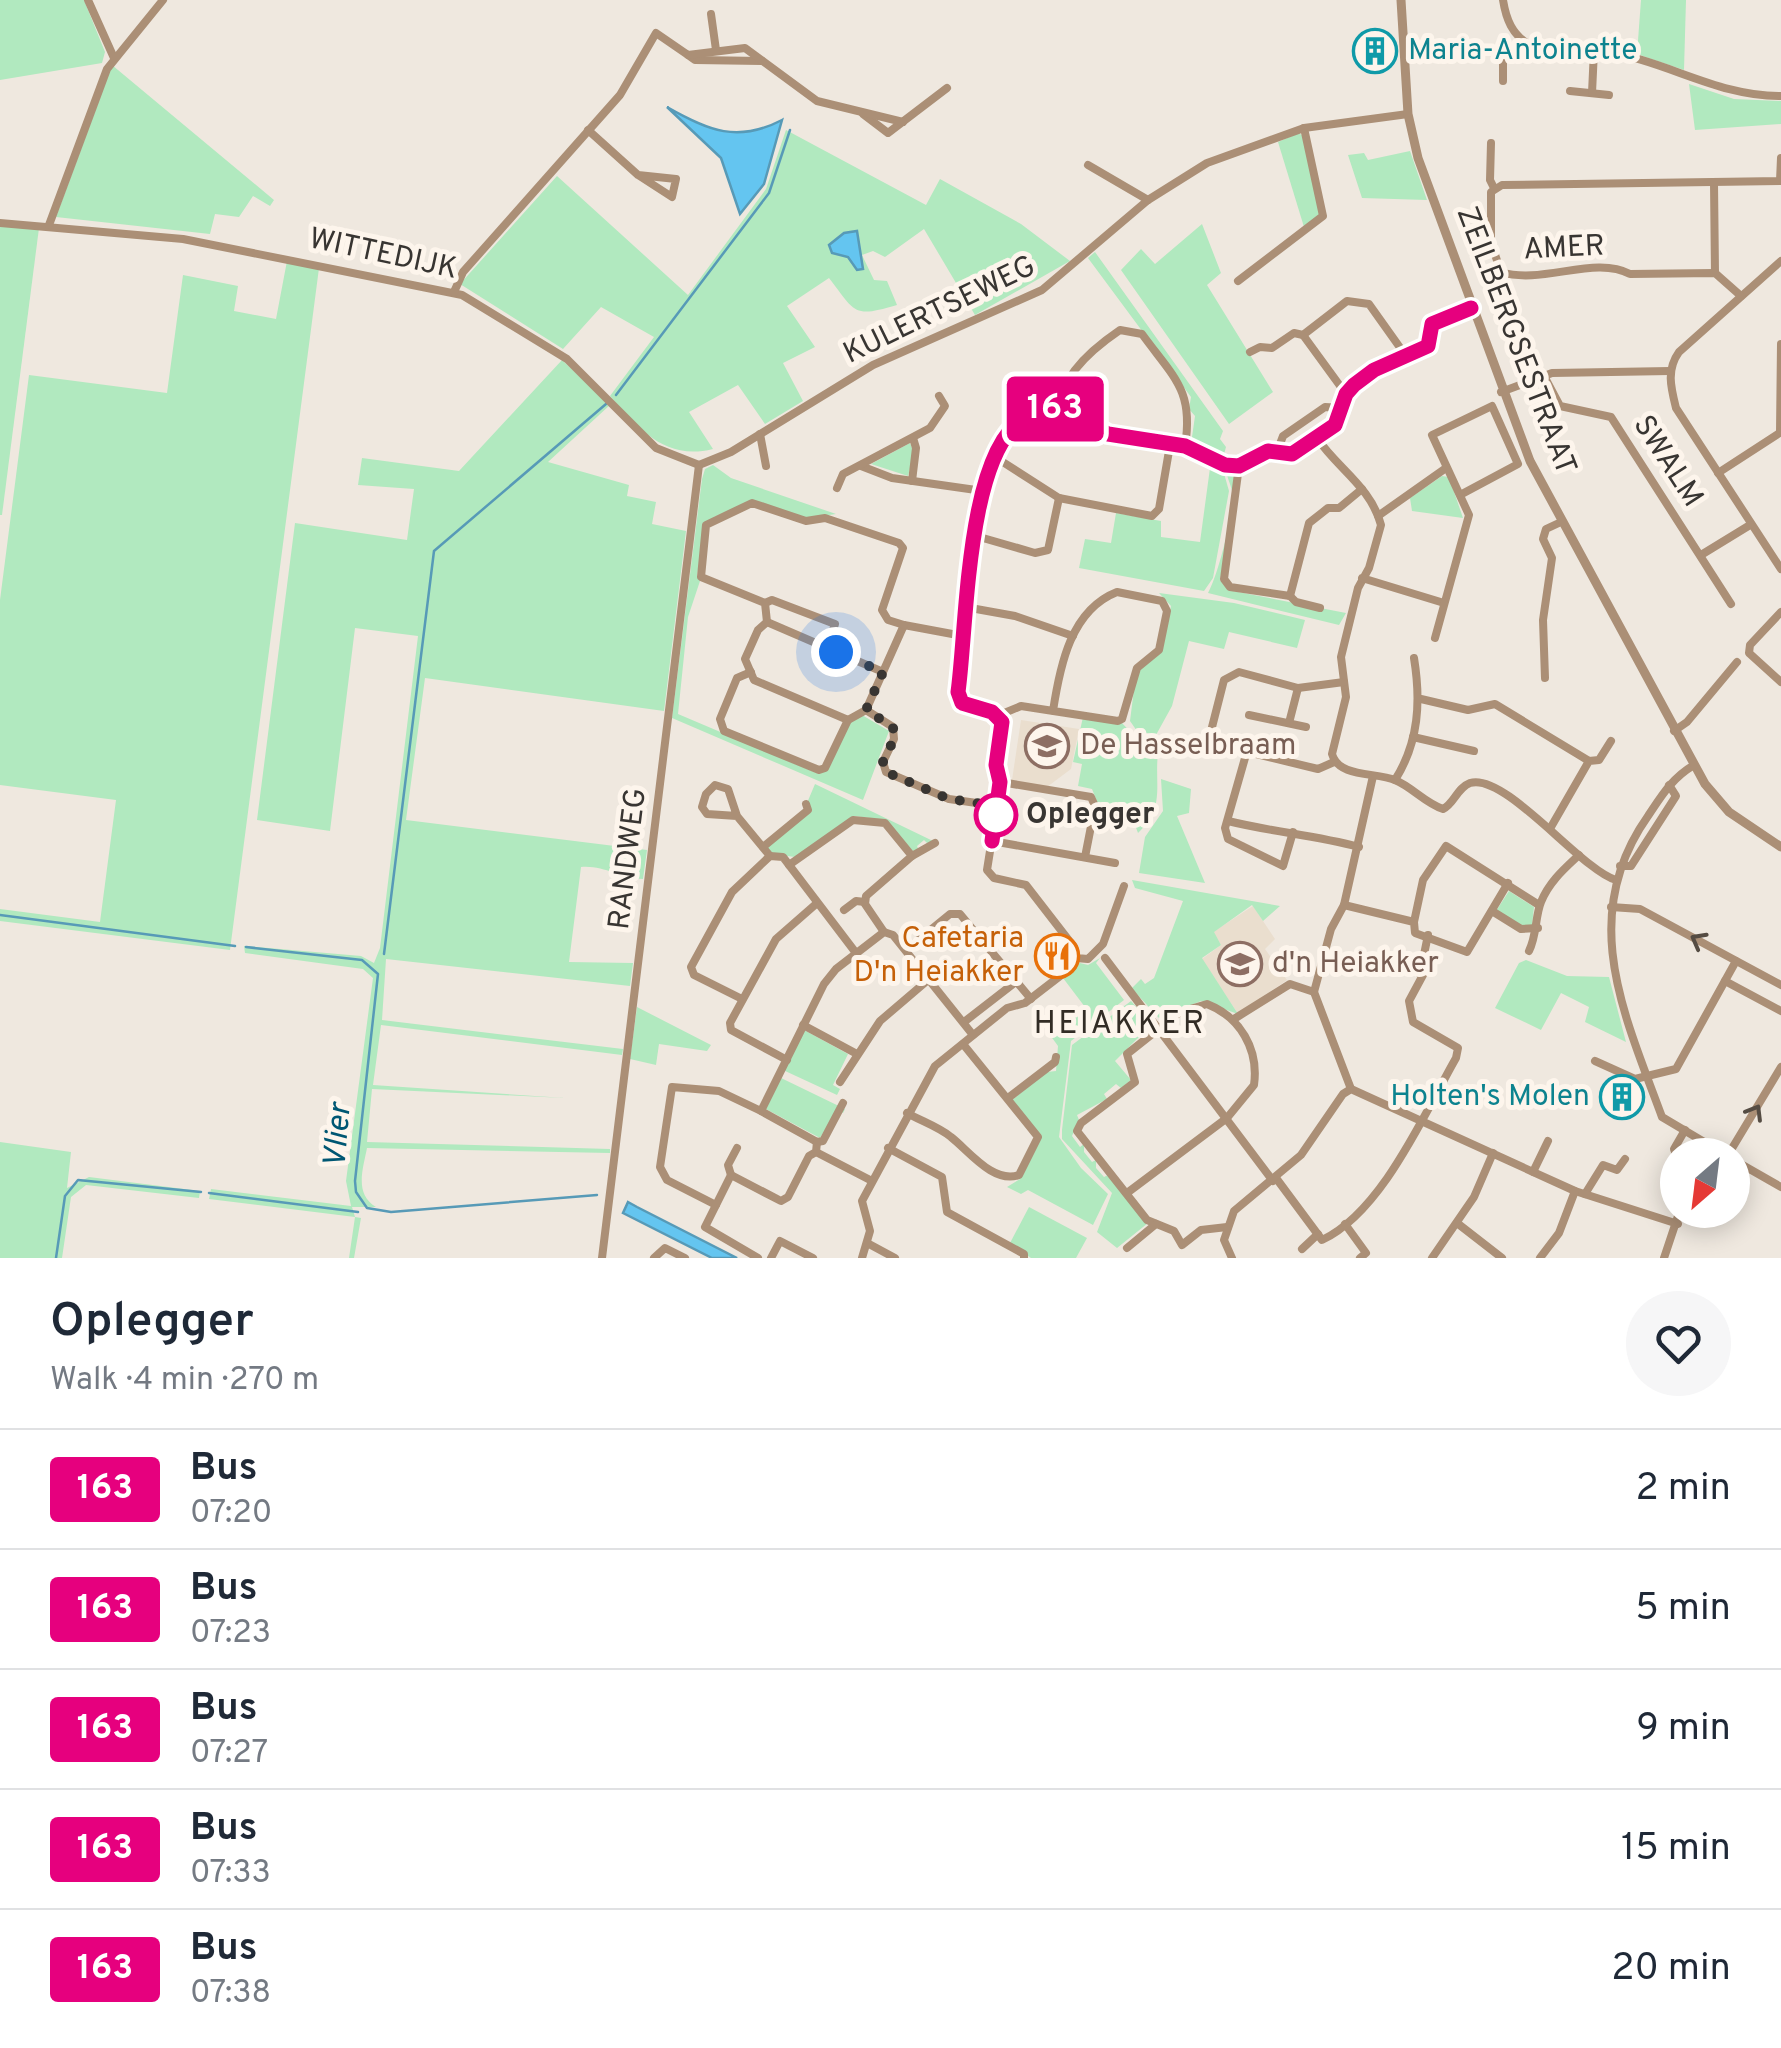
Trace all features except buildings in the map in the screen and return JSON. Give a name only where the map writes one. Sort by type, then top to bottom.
[{"type":"street","points":[[88,0],[114,58]]},
{"type":"street","points":[[49,225],[114,58],[163,0]]},
{"type":"street","name":"ZEILBERGSESTRAAT","points":[[1401,0],[1408,114],[1418,158],[1501,392],[1561,522],[1694,765],[1730,812],[1781,848]]},
{"type":"street","points":[[1503,0],[1505,15],[1520,39],[1542,50],[1594,50],[1630,56],[1734,93],[1781,96]]},
{"type":"street","points":[[711,14],[716,50]]},
{"type":"street","points":[[454,292],[463,272],[633,76],[656,33],[695,60],[762,61]]},
{"type":"street","points":[[1503,81],[1503,57],[1520,39]]},
{"type":"street","points":[[688,55],[745,48],[817,101],[860,112],[888,133],[947,88]]},
{"type":"street","points":[[1592,93],[1594,50]]},
{"type":"street","points":[[1570,92],[1609,95]]},
{"type":"street","name":"KULERTSEWEG","points":[[700,465],[760,434],[872,366],[1042,290],[1148,200],[1207,163],[1304,128],[1408,114]]},
{"type":"street","points":[[1238,281],[1323,216],[1304,128]]},
{"type":"street","points":[[588,130],[638,176],[672,198],[676,179],[638,176]]},
{"type":"street","name":"AMER","points":[[1491,143],[1491,243],[1501,272],[1571,274],[1586,268],[1620,268],[1630,274],[1716,273]]},
{"type":"street","points":[[1494,188],[1502,184],[1780,181],[1781,158]]},
{"type":"street","points":[[1088,165],[1148,200]]},
{"type":"street","points":[[1714,183],[1716,273],[1741,296]]},
{"type":"street","name":"WITTEDIJK","points":[[0,222],[183,238],[454,292],[481,304],[567,358],[656,448],[700,465]]},
{"type":"street","points":[[1781,262],[1679,352],[1670,371],[1676,408],[1781,569]]},
{"type":"street","points":[[1303,335],[1347,301],[1368,304],[1406,356]]},
{"type":"street","points":[[1053,710],[1073,636],[1086,610],[1113,592],[1152,597],[1166,606],[1159,650],[1137,668],[1122,718],[1053,710],[1021,706],[997,716],[967,707],[959,698],[965,607],[982,491],[995,458],[1026,416],[1060,408],[1108,434],[1185,446],[1200,451],[1211,462],[1239,466],[1260,454],[1292,454],[1335,425],[1346,394],[1374,370],[1428,346],[1432,324],[1471,308]]},
{"type":"street","points":[[1060,408],[1060,396],[1090,350],[1120,330],[1142,334],[1187,396],[1190,415],[1185,446]]},
{"type":"street","points":[[1250,352],[1260,346],[1272,348],[1294,333],[1303,335],[1346,394]]},
{"type":"street","points":[[1718,473],[1780,432],[1781,344]]},
{"type":"street","points":[[1501,392],[1544,376],[1670,371]]},
{"type":"street","name":"SWALM","points":[[1544,376],[1560,406],[1611,417],[1731,604]]},
{"type":"street","points":[[838,488],[843,474],[930,428],[944,406],[939,396]]},
{"type":"street","points":[[1277,452],[1282,436],[1325,406],[1342,408]]},
{"type":"street","points":[[1435,638],[1469,515],[1432,439],[1436,430],[1492,406],[1518,464],[1460,494]]},
{"type":"street","points":[[760,434],[766,466]]},
{"type":"street","points":[[912,481],[916,448],[913,438]]},
{"type":"street","points":[[1317,438],[1336,466],[1350,472],[1380,525],[1340,657],[1346,696],[1332,754],[1334,762],[1343,769],[1395,780],[1442,809],[1466,785],[1480,783],[1551,827],[1594,872],[1616,880]]},
{"type":"street","points":[[995,458],[1058,498],[1152,516],[1159,509],[1170,445]]},
{"type":"street","name":"RANDWEG","points":[[602,1258],[700,465]]},
{"type":"street","points":[[861,466],[912,481],[982,491]]},
{"type":"street","points":[[1239,466],[1224,579],[1230,587],[1290,596],[1296,602],[1320,608]]},
{"type":"street","points":[[1378,516],[1446,468]]},
{"type":"street","points":[[1290,596],[1309,524],[1328,508],[1339,508],[1362,489]]},
{"type":"street","points":[[976,536],[1035,553],[1048,550],[1058,498]]},
{"type":"street","points":[[828,646],[835,624],[772,600],[765,603],[700,574],[706,525],[752,503],[806,522],[825,518],[899,543],[903,548],[882,610],[888,620],[962,636]]},
{"type":"street","name":"ZEILBERGSESTRAAT","points":[[1544,678],[1544,620],[1552,558],[1543,539],[1546,529],[1561,522]]},
{"type":"street","points":[[1701,556],[1750,525]]},
{"type":"street","points":[[1362,578],[1444,603]]},
{"type":"street","points":[[765,603],[767,622]]},
{"type":"street","points":[[965,607],[1015,616],[1073,636]]},
{"type":"street","points":[[1781,612],[1750,645],[1749,653],[1781,682]]},
{"type":"street","points":[[767,622],[883,672]]},
{"type":"street","points":[[767,622],[758,630],[745,659],[754,680],[848,720]]},
{"type":"street","points":[[750,672],[737,678],[720,719],[724,730],[819,770],[826,768],[848,720],[866,710],[904,625]]},
{"type":"street","points":[[1395,780],[1406,763],[1421,699],[1414,658]]},
{"type":"street","points":[[1674,730],[1688,722],[1738,662]]},
{"type":"street","points":[[1334,762],[1318,770],[1215,744],[1210,735],[1224,680],[1239,672],[1298,688],[1344,682]]},
{"type":"street","points":[[1289,723],[1298,688]]},
{"type":"street","points":[[1421,699],[1468,710],[1495,704],[1589,761],[1599,760],[1611,741]]},
{"type":"street","points":[[866,710],[893,727],[894,739],[883,762],[886,772],[949,799],[997,806]]},
{"type":"street","points":[[1249,714],[1306,726]]},
{"type":"street","points":[[862,1258],[869,1244],[862,1201],[930,1072],[1007,1008],[1031,998],[1072,966],[1076,958],[1074,948],[1026,885],[990,875],[987,866],[1000,782],[996,765],[1002,728],[997,716]]},
{"type":"street","points":[[1412,737],[1474,751]]},
{"type":"street","points":[[1247,751],[1228,821],[1228,839],[1278,866],[1287,862],[1293,832]]},
{"type":"street","points":[[1551,827],[1589,761]]},
{"type":"street","points":[[1694,765],[1669,785],[1676,796],[1630,866],[1620,866],[1611,907],[1614,981],[1646,1074],[1662,1116],[1698,1138]]},
{"type":"street","points":[[1373,776],[1344,904],[1331,929],[1314,992],[1351,1088],[1580,1193],[1660,1218]]},
{"type":"street","points":[[1000,782],[1092,797],[1095,806],[1086,856]]},
{"type":"street","points":[[737,816],[707,814],[702,807],[709,789],[715,785],[728,788],[737,816],[770,856],[783,857],[856,954]]},
{"type":"street","points":[[763,847],[808,810],[806,804]]},
{"type":"street","points":[[789,865],[836,829],[858,819],[885,823],[912,856]]},
{"type":"street","points":[[1228,821],[1359,847]]},
{"type":"street","points":[[992,841],[1116,863]]},
{"type":"street","points":[[865,902],[869,891],[912,856],[935,843]]},
{"type":"street","points":[[1508,883],[1466,952],[1415,933],[1423,880],[1443,846],[1508,883],[1539,905]]},
{"type":"street","points":[[1529,951],[1538,928],[1539,905],[1555,878],[1579,855]]},
{"type":"street","points":[[742,1000],[694,975],[691,967],[732,892],[770,856]]},
{"type":"street","points":[[1076,958],[1088,959],[1100,951],[1124,886]]},
{"type":"street","points":[[844,910],[856,901],[865,902]]},
{"type":"street","points":[[865,902],[884,932],[893,935],[906,950],[973,1035]]},
{"type":"street","points":[[787,1060],[732,1030],[730,1023],[776,939],[816,904]]},
{"type":"street","points":[[1344,904],[1414,922]]},
{"type":"street","points":[[1611,907],[1640,909],[1781,985]]},
{"type":"street","points":[[1492,912],[1521,929],[1538,928]]},
{"type":"street","points":[[906,950],[950,914],[960,914],[1031,998]]},
{"type":"street","points":[[761,1111],[824,984],[884,932]]},
{"type":"street","points":[[1105,958],[1226,1118],[1326,1239],[1376,1194],[1420,1122],[1458,1048],[1412,1022],[1408,1002],[1421,974],[1428,935]]},
{"type":"street","points":[[1595,1061],[1635,1079],[1676,1069],[1736,961]]},
{"type":"street","points":[[840,1082],[880,1021],[928,980]]},
{"type":"street","points":[[964,1022],[1017,981]]},
{"type":"street","points":[[1725,981],[1781,1011]]},
{"type":"street","points":[[1234,1019],[1290,984],[1314,992]]},
{"type":"street","points":[[1126,1193],[1226,1118],[1248,1096],[1256,1071],[1253,1053],[1234,1019],[1207,1004],[1197,1005],[1159,1027],[1128,1054],[1135,1082],[1078,1126],[1126,1193],[1156,1224],[1174,1231],[1182,1245],[1201,1230],[1227,1227]]},
{"type":"street","points":[[803,1026],[857,1054]]},
{"type":"street","points":[[908,1113],[950,1136],[966,1155],[1015,1178],[1038,1137],[962,1044]]},
{"type":"street","points":[[1008,1098],[1055,1062],[1056,1057]]},
{"type":"street","points":[[1740,1138],[1781,1068]]},
{"type":"street","points":[[716,1204],[668,1180],[660,1168],[672,1087],[719,1091],[818,1142]]},
{"type":"street","points":[[1232,1258],[1224,1240],[1240,1204],[1275,1180],[1301,1155],[1351,1088]]},
{"type":"street","points":[[818,1142],[823,1140],[843,1103]]},
{"type":"street","points":[[1680,1138],[1684,1130]]},
{"type":"street","points":[[1533,1172],[1548,1140]]},
{"type":"street","points":[[730,1176],[781,1201],[788,1197],[809,1156],[816,1152],[818,1142]]},
{"type":"street","points":[[737,1148],[728,1165],[730,1176],[706,1226],[708,1232],[758,1258]]},
{"type":"street","points":[[888,1148],[942,1177],[947,1212],[1024,1254],[1024,1258]]},
{"type":"street","points":[[816,1152],[872,1181]]},
{"type":"street","points":[[1432,1258],[1457,1224],[1493,1154]]},
{"type":"street","points":[[1540,1258],[1598,1169],[1603,1166],[1617,1170],[1625,1159]]},
{"type":"street","points":[[1750,1169],[1781,1187]]},
{"type":"street","points":[[1128,1248],[1156,1224]]},
{"type":"street","points":[[1345,1224],[1366,1253],[1360,1258]]},
{"type":"street","points":[[1457,1224],[1502,1258]]},
{"type":"street","points":[[1664,1258],[1676,1228]]},
{"type":"street","points":[[1302,1249],[1318,1234]]},
{"type":"street","points":[[770,1258],[780,1241],[813,1258]]},
{"type":"street","points":[[869,1244],[895,1258]]},
{"type":"street","points":[[654,1258],[664,1248],[685,1258]]},
{"type":"shaded area","name":"De Hasselbraam","points":[[1021,720],[1079,729],[1071,769],[1047,787],[1012,780]]},
{"type":"shaded area","name":"d'n Heiakker","points":[[1253,906],[1275,939],[1265,949],[1287,980],[1238,1014],[1202,959],[1221,945],[1213,932]]},
{"type":"green space","points":[[0,0],[84,0],[105,52],[102,63],[0,80]]},
{"type":"green space","points":[[1641,0],[1686,0],[1684,70],[1637,54]]},
{"type":"green space","points":[[112,65],[274,200],[270,206],[253,196],[239,217],[215,214],[210,234],[56,217]]},
{"type":"green space","points":[[1689,84],[1734,99],[1781,101],[1781,124],[1695,130]]},
{"type":"green space","points":[[786,130],[926,205],[940,179],[1021,224],[1070,261],[975,315],[924,229],[885,257],[873,251],[862,255],[874,280],[887,281],[897,305],[857,310],[829,278],[787,306],[815,347],[783,363],[803,401],[765,424],[738,385],[689,412],[713,449],[696,452],[654,439],[610,396],[654,337],[601,307],[563,349],[460,284],[557,176],[688,295],[766,189]]},
{"type":"green space","points":[[1299,133],[1304,137],[1320,212],[1318,220],[1304,227],[1278,142]]},
{"type":"green space","points":[[1410,151],[1427,200],[1362,198],[1348,155],[1364,153],[1368,160]]},
{"type":"green space","points":[[1202,224],[1221,273],[1207,285],[1273,392],[1229,424],[1121,270],[1141,249],[1155,264]]},
{"type":"green space","points":[[0,226],[39,228],[2,515],[0,515]]},
{"type":"green space","points":[[1095,252],[1223,431],[1223,458],[1191,444],[1195,416],[1189,409],[1191,397],[1088,258]]},
{"type":"green space","points":[[287,261],[319,268],[230,950],[0,921],[0,909],[100,922],[116,800],[0,785],[0,600],[29,375],[167,393],[183,275],[238,286],[234,311],[276,319]]},
{"type":"green space","points":[[562,360],[610,405],[548,462],[629,485],[627,496],[656,502],[652,524],[686,531],[664,711],[425,678],[406,820],[647,850],[643,879],[581,867],[569,962],[633,963],[630,986],[386,959],[382,1020],[623,1049],[622,1055],[381,1025],[373,1085],[565,1098],[372,1089],[367,1142],[610,1149],[610,1153],[367,1148],[362,1188],[376,1207],[352,1207],[355,1217],[209,1199],[211,1189],[351,1206],[346,1181],[373,978],[363,969],[245,953],[244,946],[361,956],[374,963],[380,948],[418,636],[355,628],[330,831],[257,820],[295,523],[407,540],[414,489],[358,485],[362,458],[459,471]]},
{"type":"green space","points":[[910,443],[914,453],[908,476],[871,464]]},
{"type":"green space","points":[[713,465],[731,478],[836,514],[807,518],[755,501],[714,517],[704,531],[697,576],[700,581],[688,617],[678,714],[819,774],[828,769],[850,720],[862,715],[889,731],[863,800],[672,718],[702,479],[705,469]]},
{"type":"green space","points":[[1210,468],[1223,470],[1229,491],[1213,578],[1204,591],[1079,568],[1085,539],[1111,543],[1116,513],[1161,521],[1161,537],[1200,542]]},
{"type":"green space","points":[[1227,468],[1234,468],[1236,486],[1220,580],[1228,590],[1346,613],[1339,625],[1208,593],[1231,513]]},
{"type":"green space","points":[[1442,476],[1449,477],[1463,518],[1412,511],[1410,498]]},
{"type":"green space","points":[[1159,593],[1234,603],[1305,620],[1297,648],[1229,632],[1224,649],[1189,641],[1172,706],[1156,735],[1137,731],[1130,721],[1136,673],[1161,652],[1171,606]]},
{"type":"green space","points":[[1083,717],[1122,723],[1136,738],[1160,742],[1156,802],[1138,833],[1131,814],[1098,804],[1092,789],[1078,786],[1082,764],[1073,762]]},
{"type":"green space","points":[[1161,779],[1191,789],[1189,813],[1177,816],[1205,883],[1139,873],[1145,837],[1163,811]]},
{"type":"green space","points":[[815,784],[933,841],[928,844],[924,840],[917,846],[919,851],[913,851],[885,820],[854,816],[795,857],[772,854],[765,847],[812,811],[807,803]]},
{"type":"green space","points":[[1132,880],[1280,906],[1263,921],[1252,905],[1214,932],[1221,945],[1202,958],[1238,1014],[1201,1001],[1159,1018],[1135,992],[1132,988],[1141,979],[1145,984],[1154,978],[1183,901],[1135,888]]},
{"type":"green space","points":[[1509,891],[1534,907],[1532,926],[1522,927],[1496,911]]},
{"type":"green space","points":[[1100,958],[1096,963],[1124,1000],[1071,1041],[1059,1137],[1081,1168],[1108,1194],[1093,1225],[1028,1190],[1021,1194],[1007,1187],[1020,1179],[1040,1137],[1012,1100],[1047,1072],[1056,1071],[1058,1046],[1050,1035],[1085,1007],[1063,978],[1076,962],[1088,965]]},
{"type":"green space","points":[[1526,960],[1567,976],[1609,977],[1626,1042],[1585,1022],[1589,1007],[1561,993],[1541,1030],[1495,1008],[1519,963]]},
{"type":"green space","points":[[1131,1001],[1152,1024],[1115,1061],[1131,1080],[1121,1088],[1116,1084],[1104,1094],[1107,1099],[1077,1115],[1079,1120],[1072,1136],[1080,1147],[1084,1144],[1084,1152],[1092,1162],[1096,1160],[1096,1168],[1104,1177],[1108,1175],[1148,1223],[1117,1248],[1097,1232],[1112,1193],[1062,1139],[1062,1130],[1072,1045]]},
{"type":"green space","points":[[637,1007],[711,1045],[707,1051],[659,1044],[656,1065],[630,1059]]},
{"type":"green space","points":[[804,1030],[848,1054],[833,1085],[840,1089],[837,1095],[783,1070]]},
{"type":"green space","points":[[779,1077],[845,1109],[843,1113],[837,1110],[820,1138],[764,1108]]},
{"type":"green space","points":[[0,1142],[71,1152],[67,1188],[89,1177],[200,1191],[199,1198],[86,1185],[71,1197],[62,1258],[0,1258]]},
{"type":"green space","points":[[1029,1207],[1087,1238],[1076,1258],[1031,1258],[1010,1243]]},
{"type":"green space","points":[[355,1217],[361,1218],[354,1258],[349,1258]]},
{"type":"water","points":[[667,107],[724,131],[751,131],[782,120],[764,184],[740,214],[721,158]]},
{"type":"water","points":[[857,231],[863,269],[857,270],[848,257],[832,253],[829,245],[844,233]]},
{"type":"water","points":[[628,1202],[737,1258],[712,1258],[623,1213]]},
{"type":"waterway","points":[[616,395],[769,193],[790,130]]},
{"type":"waterway","points":[[384,954],[434,551],[606,404]]},
{"type":"waterway","name":"Vlier","points":[[0,915],[235,946]]},
{"type":"waterway","name":"Vlier","points":[[246,947],[362,960],[378,974],[355,1181],[356,1192],[367,1208],[391,1212],[597,1195]]},
{"type":"waterway","points":[[56,1258],[65,1196],[78,1180],[201,1192]]},
{"type":"waterway","points":[[209,1193],[358,1212]]},
{"type":"bus line","name":"163","points":[[992,841],[1000,782],[996,765],[1002,722],[992,712],[967,707],[958,692],[965,607],[983,487],[986,474],[1016,424],[1026,416],[1060,408],[1108,434],[1185,446],[1200,451],[1211,462],[1225,465],[1239,466],[1268,451],[1292,454],[1335,425],[1346,394],[1354,385],[1374,370],[1428,346],[1432,324],[1442,317],[1471,308]]},
{"type":"place","name":"Maria-Antoinette","points":[[1375,51]]},
{"type":"place","name":"De Hasselbraam","points":[[1047,746]]},
{"type":"place","name":"Oplegger","points":[[996,815]]},
{"type":"place","name":"Cafetaria D'n Heiakker","points":[[1057,956]]},
{"type":"place","name":"d'n Heiakker","points":[[1240,964]]},
{"type":"place","name":"Holten's Molen","points":[[1622,1097]]},
{"type":"district","name":"HEIAKKER","points":[[1120,1025]]},
{"type":"route","points":[[836,652],[883,672],[866,710],[893,727],[894,739],[883,762],[886,772],[949,799],[997,806],[996,815]]}]
